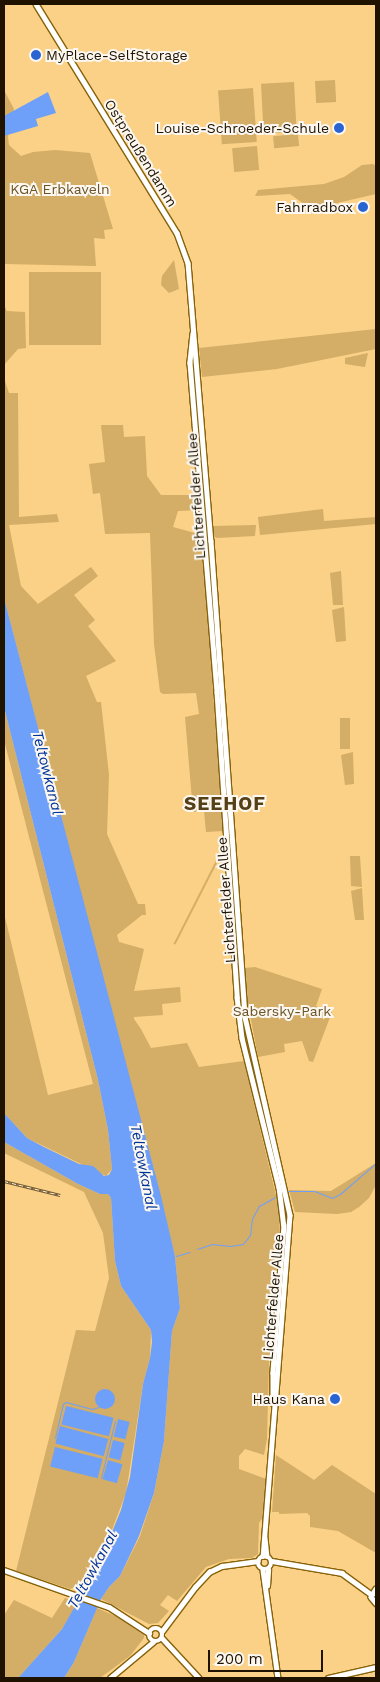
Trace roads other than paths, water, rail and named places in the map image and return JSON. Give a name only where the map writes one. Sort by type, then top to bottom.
[{"type":"main road","name":"Ostpreußendamm","points":[[36,4],[177,233],[188,263],[194,347]]},
{"type":"main road","name":"Lichterfelder Allee","points":[[194,347],[198,378],[245,1017],[290,1215],[265,1556]]},
{"type":"main road","name":"Lichterfelder Allee","points":[[194,347],[192,380],[217,692],[237,998],[242,1038],[279,1187],[284,1219],[284,1243],[273,1372],[274,1415]]},
{"type":"main road","points":[[192,380],[198,378]]},
{"type":"main road","points":[[258,1563],[265,1556],[269,1567],[266,1592],[279,1678]]},
{"type":"main road","points":[[137,1656],[150,1633],[160,1630],[209,1572],[222,1566],[258,1563],[269,1567],[286,1564],[336,1571],[374,1591],[371,1599],[376,1603]]},
{"type":"main road","points":[[4,1570],[100,1604],[150,1633],[153,1642]]},
{"type":"main road","points":[[160,1630],[161,1640],[177,1653],[199,1678]]},
{"type":"main road","points":[[110,1678],[153,1642],[161,1640]]},
{"type":"main road","points":[[328,1678],[376,1668]]},
{"type":"water","points":[[48,92],[56,113],[36,119],[38,126],[4,136],[4,116]]},
{"type":"water","name":"Teltowkanal","points":[[4,598],[161,1196],[175,1256],[180,1308],[172,1331],[164,1441],[154,1493],[139,1536],[120,1576],[101,1599],[74,1662],[64,1678],[18,1678],[62,1629],[99,1564],[121,1510],[130,1477],[143,1384],[152,1342],[151,1330],[121,1286],[115,1261],[111,1198],[108,1194],[100,1194],[78,1184],[4,1142],[4,1113],[27,1138],[44,1147],[79,1164],[93,1166],[104,1176],[109,1175],[112,1169],[108,1130],[98,1080],[4,707]]},
{"type":"water","points":[[105,1389],[112,1392],[115,1399],[112,1406],[105,1409],[98,1406],[95,1399],[98,1392]]},
{"type":"water","points":[[66,1406],[114,1418],[109,1436],[61,1424]]},
{"type":"water","points":[[118,1419],[130,1422],[125,1439],[114,1436]]},
{"type":"water","points":[[60,1426],[108,1439],[104,1456],[55,1443]]},
{"type":"water","points":[[113,1440],[125,1443],[120,1460],[109,1457]]},
{"type":"water","points":[[55,1447],[103,1459],[98,1478],[50,1466]]},
{"type":"water","points":[[108,1460],[122,1464],[117,1483],[102,1479]]},
{"type":"waterway","points":[[289,1191],[314,1191],[332,1198],[340,1194],[376,1163]]},
{"type":"waterway","points":[[197,1249],[212,1244],[230,1246],[243,1244],[250,1235],[252,1219],[259,1206],[275,1197]]},
{"type":"waterway","points":[[176,1256],[189,1252]]},
{"type":"waterway","points":[[55,1438],[63,1404],[66,1402],[92,1409],[99,1407]]},
{"type":"waterway","points":[[101,1478],[115,1421]]},
{"type":"railway","points":[[4,1181],[60,1195]]},
{"type":"place","name":"MyPlace-SelfStorage","points":[[36,55]]},
{"type":"place","name":"Louise-Schroeder-Schule","points":[[339,128]]},
{"type":"place","name":"Fahrradbox","points":[[363,207]]},
{"type":"place","name":"Haus Kana","points":[[335,1399]]},
{"type":"district","name":"SEEHOF","points":[[225,804]]},
{"type":"park label","name":"KGA Erbkaveln","points":[[60,189]]},
{"type":"park label","name":"Sabersky-Park","points":[[282,1011]]}]
